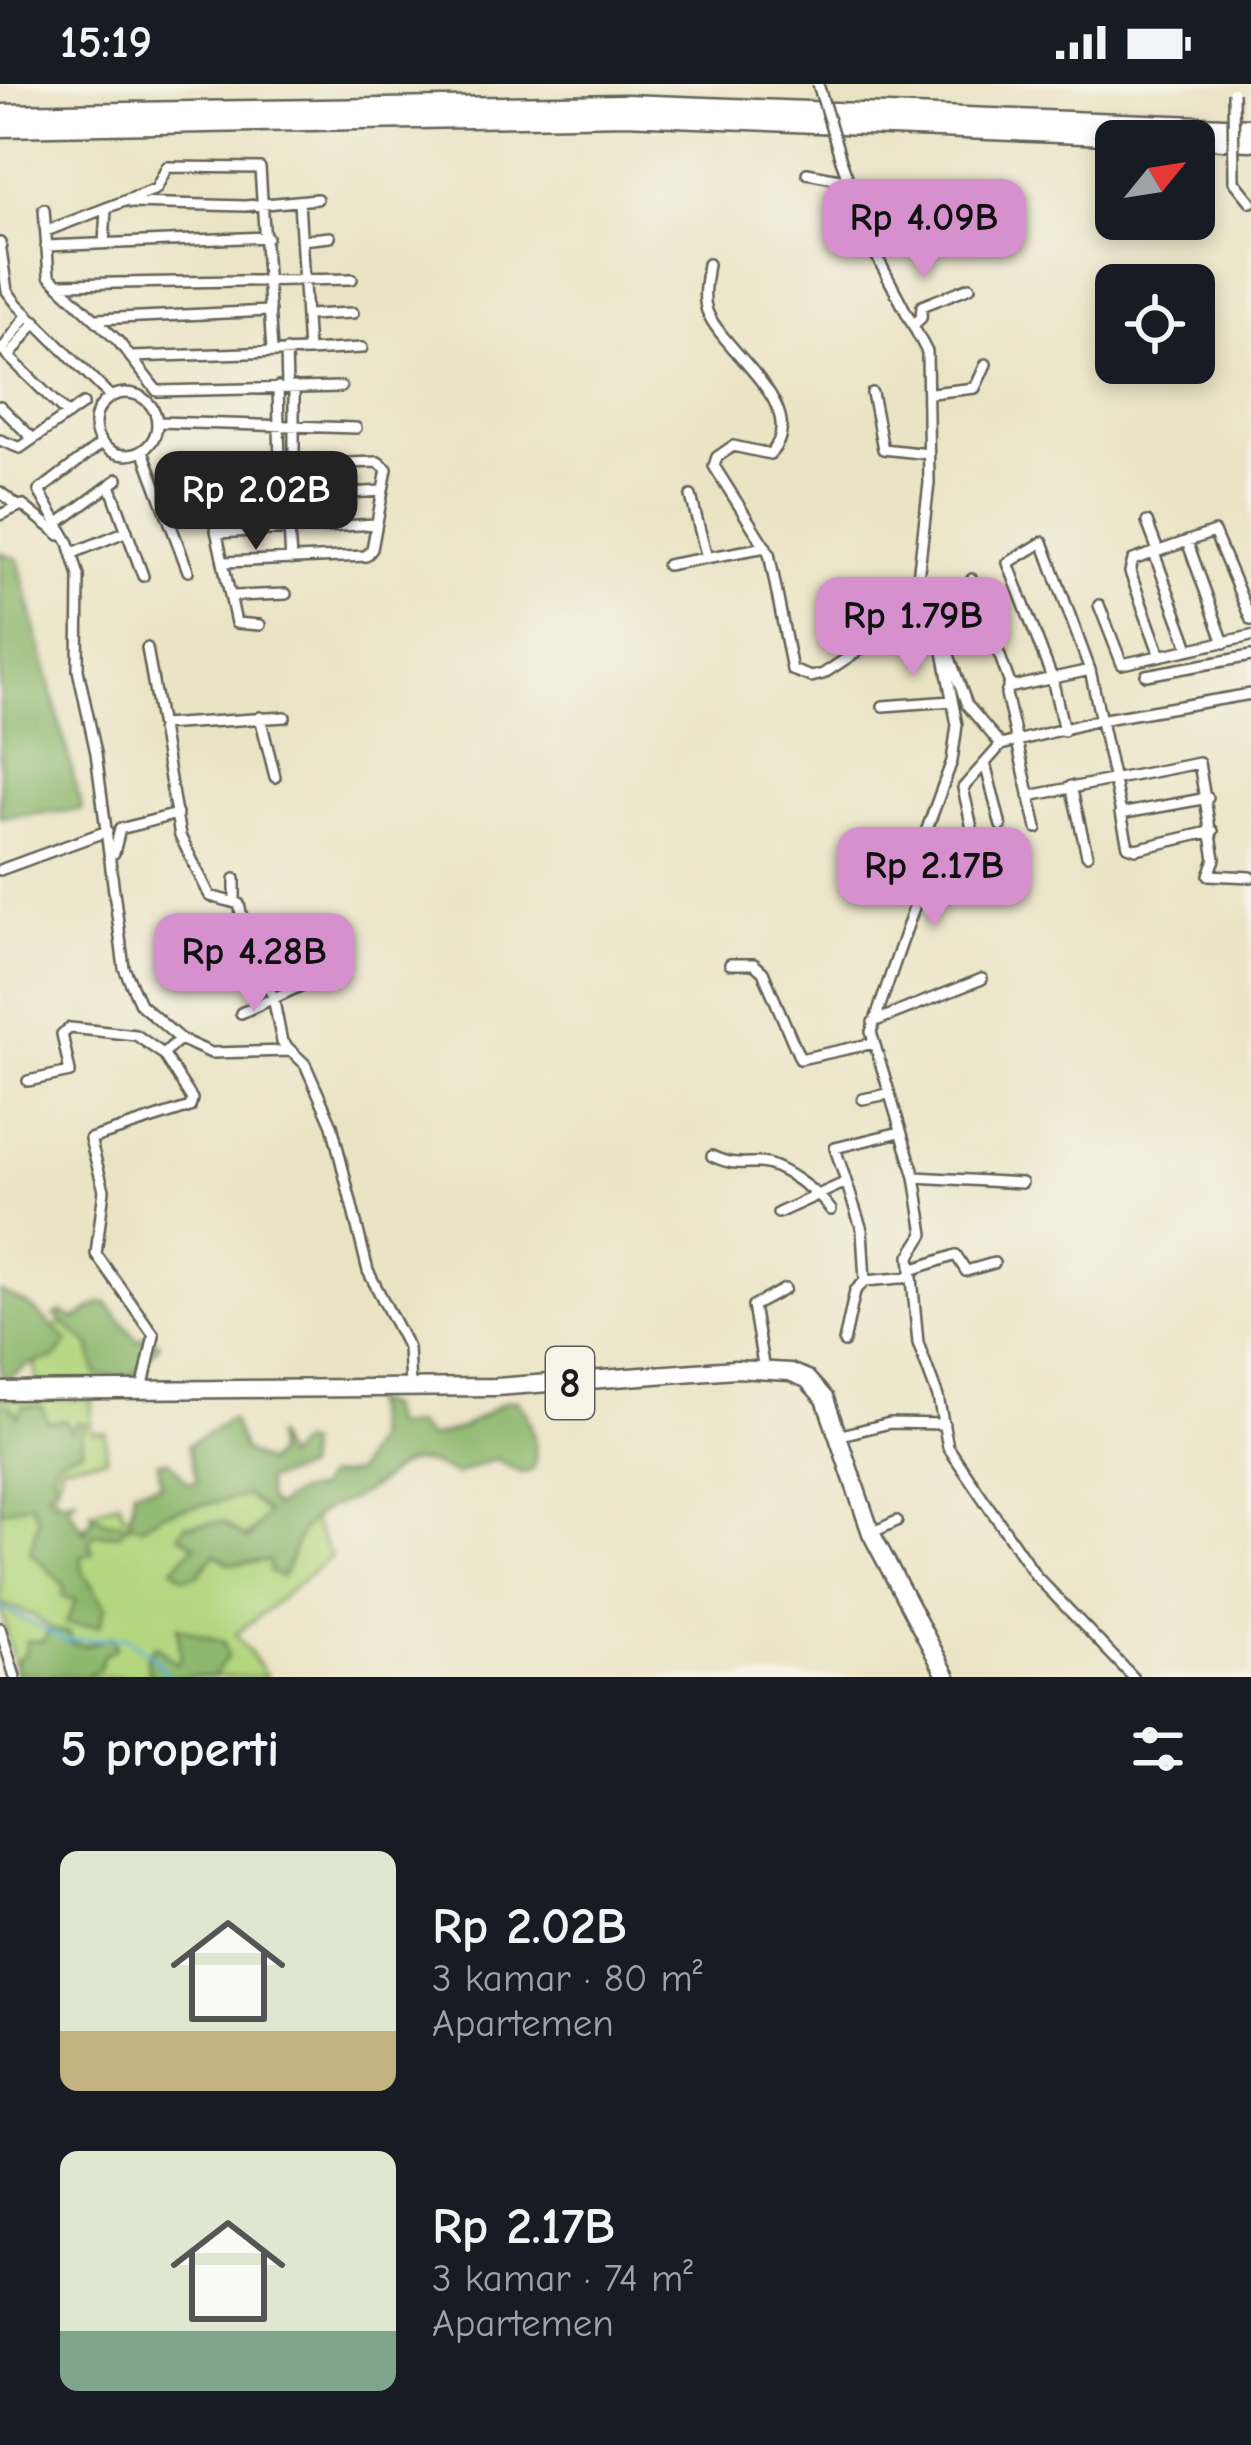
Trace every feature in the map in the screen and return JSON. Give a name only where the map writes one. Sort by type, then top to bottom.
[{"type":"highway","points":[[0,113],[626,103],[1251,127]]},
{"type":"highway","points":[[0,128],[625,116],[1251,142]]},
{"type":"highway","name":"8","points":[[0,1391],[143,1386],[410,1387],[790,1372],[816,1386],[872,1533],[947,1677]]},
{"type":"street","points":[[818,84],[875,253],[926,348],[931,393],[917,579],[967,705],[1001,745]]},
{"type":"street","points":[[1233,88],[1234,181],[1251,202]]},
{"type":"street","points":[[160,206],[158,187],[166,167],[252,166],[262,173],[272,350]]},
{"type":"street","points":[[807,173],[850,181]]},
{"type":"street","points":[[46,231],[158,187]]},
{"type":"street","points":[[124,203],[160,206],[317,199]]},
{"type":"street","points":[[299,201],[308,351]]},
{"type":"street","points":[[44,209],[47,272],[97,319],[160,392],[341,388]]},
{"type":"street","points":[[104,244],[106,209]]},
{"type":"street","points":[[46,246],[267,237]]},
{"type":"street","points":[[302,240],[329,237]]},
{"type":"street","points":[[0,243],[7,291],[111,397]]},
{"type":"street","points":[[708,264],[706,307],[770,394],[781,421],[780,440],[770,454],[733,446],[714,461],[730,497],[766,548],[787,662],[801,675],[823,674],[926,606]]},
{"type":"street","points":[[58,284],[352,279]]},
{"type":"street","points":[[913,325],[921,318],[922,306],[970,287]]},
{"type":"street","points":[[97,319],[270,311]]},
{"type":"street","points":[[308,315],[353,313]]},
{"type":"street","points":[[32,318],[3,354],[68,415]]},
{"type":"street","points":[[132,357],[362,348]]},
{"type":"street","points":[[286,351],[286,387],[294,428],[286,465]]},
{"type":"street","points":[[931,393],[975,388],[986,364]]},
{"type":"street","points":[[286,387],[278,427],[289,494],[291,560]]},
{"type":"street","points":[[872,393],[883,449],[928,454]]},
{"type":"street","points":[[143,451],[121,456],[101,443],[97,413],[111,397],[135,394],[154,410],[158,422],[143,451],[188,571]]},
{"type":"street","points":[[0,440],[20,448],[83,404]]},
{"type":"street","points":[[0,406],[33,439]]},
{"type":"street","points":[[158,422],[356,428]]},
{"type":"street","points":[[101,443],[39,490],[71,548],[79,576],[78,670],[107,831],[124,968],[136,998],[180,1039],[211,1053],[290,1051]]},
{"type":"street","points":[[225,562],[366,556],[387,469],[382,462],[190,468],[209,502],[238,625],[260,625]]},
{"type":"street","points":[[57,524],[114,482],[143,576]]},
{"type":"street","points":[[209,502],[382,491]]},
{"type":"street","points":[[0,492],[71,548]]},
{"type":"street","points":[[691,496],[707,558]]},
{"type":"street","points":[[0,515],[18,506]]},
{"type":"street","points":[[1147,523],[1189,649]]},
{"type":"street","points":[[218,533],[376,524]]},
{"type":"street","points":[[71,548],[127,531]]},
{"type":"street","points":[[1160,656],[1129,569],[1133,560],[1211,532],[1217,536],[1251,620]]},
{"type":"street","points":[[1064,731],[1052,678],[1009,563],[1043,542],[1090,670],[1131,849],[1213,831]]},
{"type":"street","points":[[1186,542],[1224,643]]},
{"type":"street","points":[[667,566],[766,548]]},
{"type":"street","points":[[972,579],[1008,688],[1037,828]]},
{"type":"street","points":[[233,596],[286,594]]},
{"type":"street","points":[[1099,605],[1120,664],[1251,636]]},
{"type":"street","points":[[939,631],[956,744],[927,829],[937,870],[920,890],[899,963],[873,1022],[874,1043],[914,1177],[924,1238],[910,1256],[918,1343],[948,1447],[1014,1549],[1133,1677]]},
{"type":"street","points":[[147,648],[182,842],[208,894],[235,899]]},
{"type":"street","points":[[1146,675],[1251,656]]},
{"type":"street","points":[[1008,688],[1090,670]]},
{"type":"street","points":[[974,837],[963,788],[1001,745],[1099,720],[1251,694]]},
{"type":"street","points":[[884,706],[952,701]]},
{"type":"street","points":[[260,717],[274,777]]},
{"type":"street","points":[[161,725],[285,717]]},
{"type":"street","points":[[986,763],[1001,826]]},
{"type":"street","points":[[1029,796],[1199,763],[1213,831],[1211,878],[1251,877]]},
{"type":"street","points":[[1070,786],[1087,855]]},
{"type":"street","points":[[1120,814],[1208,797]]},
{"type":"street","points":[[113,870],[120,829],[177,814]]},
{"type":"street","points":[[0,870],[107,831]]},
{"type":"street","points":[[235,879],[235,899],[273,1000],[281,1042],[305,1064],[332,1124],[368,1271],[406,1343],[410,1387]]},
{"type":"street","points":[[730,964],[754,964],[763,972],[800,1059],[874,1043]]},
{"type":"street","points":[[241,1013],[308,982],[317,970]]},
{"type":"street","points":[[873,1022],[982,979]]},
{"type":"street","points":[[136,1035],[152,1014]]},
{"type":"street","points":[[28,1081],[70,1072],[62,1034],[70,1028],[136,1035],[163,1054],[185,1087],[190,1106],[90,1139],[104,1184],[96,1254],[154,1335],[143,1386]]},
{"type":"street","points":[[163,1054],[180,1039]]},
{"type":"street","points":[[863,1100],[888,1094]]},
{"type":"street","points":[[865,1282],[862,1230],[835,1148],[900,1132]]},
{"type":"street","points":[[712,1156],[733,1166],[764,1164],[816,1195],[831,1210]]},
{"type":"street","points":[[914,1177],[1022,1183]]},
{"type":"street","points":[[778,1213],[844,1183]]},
{"type":"street","points":[[844,1342],[855,1291],[865,1282],[912,1274],[956,1255],[966,1271],[994,1263]]},
{"type":"street","points":[[764,1370],[753,1306],[785,1289]]},
{"type":"street","points":[[837,1436],[890,1423],[944,1424]]},
{"type":"street","points":[[872,1533],[897,1521]]},
{"type":"street","points":[[0,1628],[15,1677]]},
{"type":"street","points":[[0,1672],[11,1664]]},
{"type":"green space","points":[[0,552],[18,559],[82,810],[0,817]]},
{"type":"green space","points":[[0,1292],[29,1305],[68,1341],[55,1358],[30,1364],[1,1383]]},
{"type":"green space","points":[[107,1303],[137,1340],[149,1336],[160,1344],[132,1376],[97,1376],[89,1345],[55,1316],[61,1312],[75,1319]]},
{"type":"green space","points":[[67,1322],[139,1365],[144,1385],[37,1388],[34,1357],[50,1328]]},
{"type":"green space","points":[[0,1398],[92,1399],[91,1432],[106,1433],[106,1458],[60,1464],[60,1477],[23,1487]]},
{"type":"green space","points":[[517,1400],[533,1434],[532,1471],[521,1473],[495,1459],[455,1475],[423,1462],[403,1464],[360,1495],[313,1519],[301,1533],[281,1577],[270,1572],[269,1561],[230,1564],[215,1554],[198,1575],[183,1577],[173,1568],[195,1545],[179,1535],[185,1525],[223,1522],[248,1540],[267,1512],[246,1496],[164,1513],[140,1527],[131,1523],[118,1534],[95,1534],[89,1542],[93,1553],[81,1557],[83,1572],[106,1607],[100,1626],[66,1624],[76,1600],[63,1597],[64,1585],[30,1552],[38,1519],[31,1503],[0,1511],[0,1406],[9,1405],[18,1416],[22,1406],[42,1407],[48,1422],[65,1420],[71,1431],[77,1422],[86,1424],[81,1432],[82,1450],[56,1459],[52,1473],[58,1483],[47,1492],[54,1501],[77,1497],[67,1505],[85,1533],[94,1514],[107,1522],[130,1522],[134,1489],[161,1484],[158,1461],[170,1461],[188,1483],[197,1481],[188,1445],[231,1419],[244,1451],[265,1463],[275,1455],[274,1435],[284,1458],[300,1443],[307,1445],[304,1469],[265,1481],[268,1501],[275,1507],[298,1492],[316,1490],[325,1477],[355,1473],[374,1439],[370,1402],[387,1407],[392,1427],[416,1425],[428,1438],[462,1428],[504,1402]]},
{"type":"green space","points":[[51,1485],[75,1530],[94,1522],[91,1512],[119,1501],[124,1514],[254,1487],[267,1515],[245,1538],[249,1549],[310,1516],[331,1557],[236,1634],[267,1677],[70,1677],[107,1640],[78,1647],[32,1615],[0,1603],[0,1504]]},
{"type":"green space","points":[[0,1607],[48,1631],[42,1645],[15,1666]]},
{"type":"green space","points":[[178,1627],[224,1642],[228,1656],[213,1677],[155,1677],[148,1671],[147,1654],[156,1645],[175,1663],[181,1659]]},
{"type":"green space","points":[[50,1629],[70,1633],[71,1643],[85,1646],[113,1636],[117,1647],[103,1656],[100,1669],[83,1677],[16,1673],[15,1662],[25,1653],[26,1641],[43,1641]]},
{"type":"waterway","points":[[0,1606],[67,1641],[126,1637],[155,1658],[168,1677]]}]
